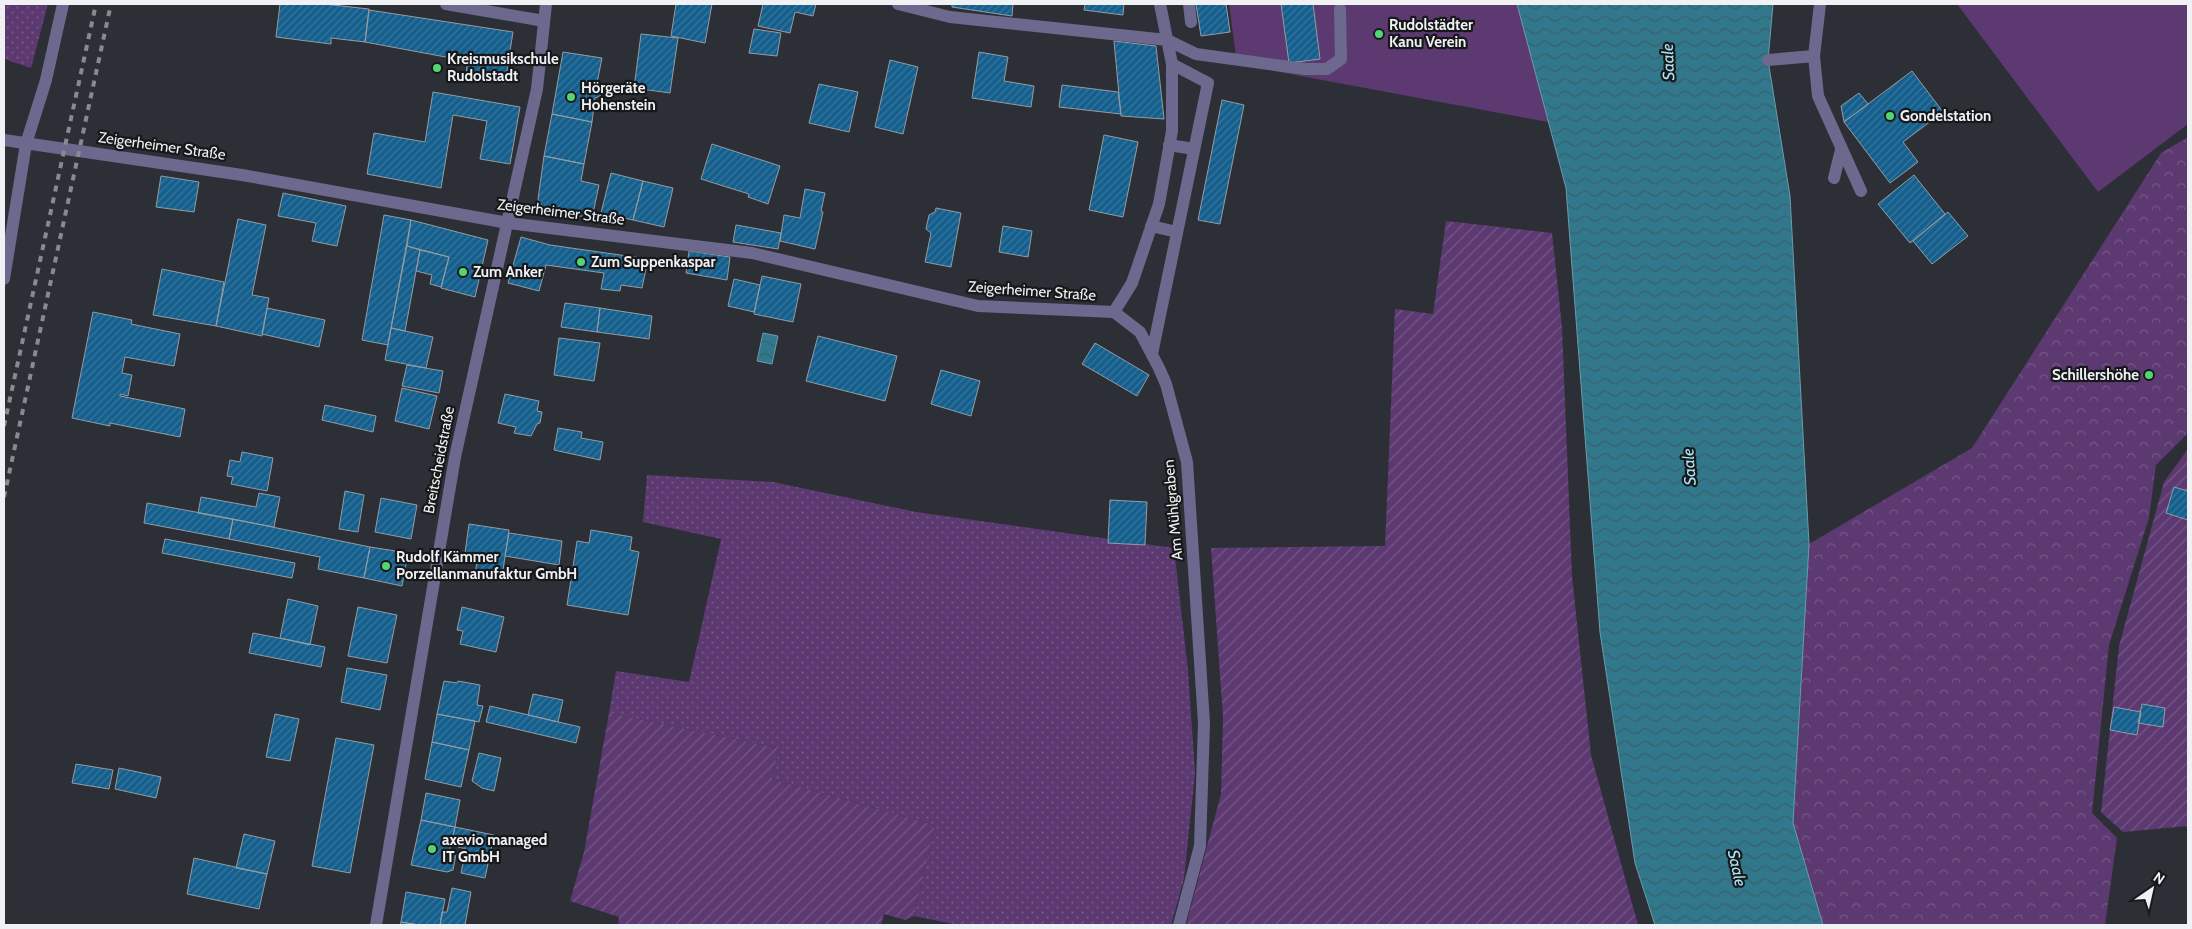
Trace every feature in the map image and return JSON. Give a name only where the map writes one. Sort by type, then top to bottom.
[{"type":"street","points":[[4,279],[26,144],[46,80],[63,4]]},
{"type":"street","points":[[446,4],[544,21]]},
{"type":"street","name":"Breitscheidstraße","points":[[376,925],[455,457],[537,89],[546,4]]},
{"type":"street","points":[[898,4],[950,17],[1167,40],[1196,54],[1305,68],[1328,69],[1341,59],[1340,9]]},
{"type":"street","points":[[1114,312],[1132,282],[1159,204],[1172,131],[1172,64],[1160,4]]},
{"type":"street","points":[[1189,4],[1191,22]]},
{"type":"street","points":[[1820,4],[1814,56],[1818,96],[1841,150],[1861,190]]},
{"type":"street","points":[[1768,60],[1814,56]]},
{"type":"street","points":[[1152,354],[1208,83],[1172,64]]},
{"type":"street","name":"Zeigerheimer Straße","points":[[4,140],[65,147],[242,175],[508,223],[752,253],[978,306],[1114,312]]},
{"type":"street","points":[[1169,145],[1194,149]]},
{"type":"street","points":[[1834,178],[1841,150]]},
{"type":"street","points":[[1151,226],[1177,232]]},
{"type":"street","name":"Am Mühlgraben","points":[[1114,312],[1140,332],[1152,354],[1166,384],[1187,462],[1204,723],[1200,846],[1179,925]]},
{"type":"green space","points":[[4,4],[48,4],[31,68],[4,59]]},
{"type":"green space","name":"Rudolstädter Kanu Verein","points":[[1229,4],[1518,4],[1548,122],[1237,64]]},
{"type":"green space","points":[[1957,4],[2188,4],[2188,124],[2098,192]]},
{"type":"green space","points":[[2188,137],[2188,433],[2156,465],[2149,518],[2109,645],[2092,813],[2117,838],[2105,925],[1823,925],[1793,823],[1809,544],[1972,448],[2161,153]]},
{"type":"green space","points":[[1446,221],[1552,233],[1562,327],[1572,576],[1591,755],[1638,925],[1186,925],[1221,794],[1223,717],[1211,548],[1385,546],[1395,309],[1433,314]]},
{"type":"green space","points":[[2188,449],[2188,826],[2123,832],[2101,812],[2119,646],[2164,482]]},
{"type":"green space","points":[[647,475],[773,482],[916,512],[1174,548],[1188,670],[1195,773],[1184,879],[1171,925],[958,925],[914,916],[935,825],[772,779],[779,748],[609,713],[616,671],[689,682],[721,539],[643,522]]},
{"type":"green space","points":[[609,713],[779,748],[772,779],[935,825],[914,916],[905,920],[884,914],[881,925],[618,925],[619,917],[570,901],[584,852]]},
{"type":"water","name":"Saale","points":[[1517,4],[1773,4],[1768,60],[1790,196],[1809,544],[1793,823],[1823,925],[1655,925],[1635,863],[1600,632],[1566,188]]},
{"type":"water","points":[[763,333],[778,336],[772,364],[757,361]]},
{"type":"building","points":[[280,4],[324,4],[369,9],[365,42],[331,38],[331,44],[276,37]]},
{"type":"building","points":[[676,4],[712,4],[705,43],[671,36]]},
{"type":"building","points":[[763,4],[816,4],[813,16],[795,12],[790,33],[758,26]]},
{"type":"building","points":[[952,4],[1013,4],[1012,16],[952,7]]},
{"type":"building","points":[[1085,4],[1124,4],[1123,15],[1084,10]]},
{"type":"building","points":[[1196,4],[1226,4],[1230,32],[1201,36]]},
{"type":"building","points":[[1281,4],[1313,4],[1320,59],[1289,63]]},
{"type":"building","points":[[369,10],[513,32],[505,83],[466,77],[467,65],[450,62],[451,58],[365,42]]},
{"type":"building","points":[[754,29],[781,33],[777,56],[749,53]]},
{"type":"building","points":[[641,34],[678,38],[670,93],[634,88]]},
{"type":"building","points":[[1114,41],[1156,46],[1164,119],[1121,116]]},
{"type":"building","points":[[563,52],[602,58],[597,83],[603,87],[600,96],[595,98],[592,122],[552,114]]},
{"type":"building","points":[[979,52],[1008,57],[1004,81],[1034,86],[1031,107],[972,98]]},
{"type":"building","points":[[890,60],[918,67],[903,134],[875,127]]},
{"type":"building","points":[[1912,71],[1943,112],[1903,142],[1918,162],[1890,183],[1844,122]]},
{"type":"building","points":[[819,84],[858,92],[849,132],[809,123]]},
{"type":"building","points":[[1062,85],[1118,92],[1121,114],[1059,107]]},
{"type":"building","points":[[433,92],[520,107],[510,164],[480,159],[487,121],[453,115],[441,188],[367,174],[374,133],[425,142]]},
{"type":"building","points":[[1859,93],[1868,104],[1844,122],[1841,106]]},
{"type":"building","points":[[1222,100],[1244,105],[1220,224],[1198,220]]},
{"type":"building","points":[[552,114],[592,122],[584,164],[544,156]]},
{"type":"building","points":[[1104,135],[1138,142],[1123,217],[1089,210]]},
{"type":"building","points":[[712,144],[780,166],[768,204],[748,197],[749,194],[701,179]]},
{"type":"building","points":[[544,156],[584,164],[581,181],[599,185],[592,218],[545,210],[538,199]]},
{"type":"building","points":[[611,173],[643,181],[633,220],[601,213]]},
{"type":"building","points":[[1914,175],[1945,214],[1910,243],[1878,204]]},
{"type":"building","points":[[161,176],[199,182],[194,212],[156,207]]},
{"type":"building","points":[[643,181],[673,188],[664,227],[633,220]]},
{"type":"building","points":[[805,189],[825,193],[815,249],[780,241],[784,215],[800,218]]},
{"type":"building","points":[[283,193],[346,206],[337,246],[312,241],[316,223],[278,216]]},
{"type":"building","points":[[936,208],[961,213],[951,267],[925,262],[931,233],[926,229],[929,215],[935,212]]},
{"type":"building","points":[[1948,212],[1968,236],[1932,264],[1913,241]]},
{"type":"building","points":[[384,215],[411,220],[388,345],[362,340]]},
{"type":"building","points":[[238,219],[266,225],[252,295],[269,298],[262,336],[216,326]]},
{"type":"building","name":"Zum Anker","points":[[411,220],[488,240],[475,297],[441,288],[449,257],[407,246]]},
{"type":"building","points":[[736,225],[781,233],[778,249],[733,242]]},
{"type":"building","points":[[1003,226],[1032,231],[1028,257],[999,252]]},
{"type":"building","name":"Zum Suppenkaspar","points":[[521,237],[550,245],[648,259],[642,288],[621,285],[620,291],[601,289],[604,273],[546,265],[539,291],[508,283]]},
{"type":"building","points":[[407,246],[420,250],[405,331],[391,328]]},
{"type":"building","points":[[420,250],[449,257],[441,287],[430,284],[432,275],[416,271]]},
{"type":"building","points":[[689,251],[730,257],[727,280],[686,273]]},
{"type":"building","points":[[162,269],[224,282],[216,326],[153,315]]},
{"type":"building","points":[[762,276],[801,284],[793,322],[754,314]]},
{"type":"building","points":[[734,279],[760,285],[754,312],[728,306]]},
{"type":"building","points":[[565,303],[600,308],[597,332],[561,327]]},
{"type":"building","points":[[267,308],[325,320],[319,347],[262,334]]},
{"type":"building","points":[[600,308],[652,316],[649,339],[597,332]]},
{"type":"building","points":[[93,312],[132,320],[131,324],[180,334],[174,366],[125,357],[122,373],[132,375],[128,396],[120,394],[120,396],[185,409],[180,437],[110,423],[110,426],[72,418]]},
{"type":"building","points":[[391,328],[433,337],[426,368],[385,360]]},
{"type":"building","points":[[818,336],[897,356],[885,401],[806,381]]},
{"type":"building","points":[[559,338],[600,343],[594,381],[554,375]]},
{"type":"building","points":[[1095,343],[1149,375],[1137,396],[1082,364]]},
{"type":"building","points":[[407,365],[443,371],[439,393],[402,386]]},
{"type":"building","points":[[941,370],[980,381],[971,416],[931,404]]},
{"type":"building","points":[[402,388],[437,396],[429,429],[395,421]]},
{"type":"building","points":[[505,394],[539,401],[537,411],[542,412],[540,423],[537,424],[531,436],[514,433],[516,427],[498,423]]},
{"type":"building","points":[[325,405],[376,416],[373,432],[322,420]]},
{"type":"building","points":[[558,428],[582,432],[581,438],[603,442],[600,460],[554,450]]},
{"type":"building","points":[[242,452],[273,458],[267,491],[231,484],[233,477],[227,476],[230,460],[240,462]]},
{"type":"building","points":[[2174,487],[2188,491],[2188,520],[2166,513]]},
{"type":"building","points":[[345,491],[364,495],[358,532],[339,529]]},
{"type":"building","points":[[259,493],[280,497],[274,527],[198,513],[201,497],[256,507]]},
{"type":"building","points":[[381,498],[417,505],[411,539],[375,532]]},
{"type":"building","points":[[1110,500],[1147,502],[1145,545],[1108,543]]},
{"type":"building","points":[[147,503],[233,519],[229,539],[144,523]]},
{"type":"building","points":[[233,519],[370,547],[364,578],[318,569],[320,557],[229,539]]},
{"type":"building","points":[[469,524],[509,530],[502,577],[475,574],[477,562],[464,560]]},
{"type":"building","points":[[591,530],[632,537],[630,550],[639,552],[628,615],[567,605],[577,541],[589,543]]},
{"type":"building","points":[[509,533],[562,541],[559,565],[505,556]]},
{"type":"building","points":[[165,539],[295,563],[292,578],[162,553]]},
{"type":"building","name":"Rudolf Kämmer Porzellanmanufaktur GmbH","points":[[370,547],[408,553],[402,586],[364,578]]},
{"type":"building","points":[[288,599],[318,606],[310,645],[280,638]]},
{"type":"building","points":[[358,607],[397,615],[387,663],[348,656]]},
{"type":"building","points":[[462,607],[504,617],[496,652],[460,644],[463,631],[457,630]]},
{"type":"building","points":[[253,633],[325,647],[321,667],[249,653]]},
{"type":"building","points":[[347,668],[387,675],[380,710],[341,702]]},
{"type":"building","points":[[444,681],[457,683],[458,681],[480,685],[477,705],[483,706],[479,722],[437,714]]},
{"type":"building","points":[[533,694],[563,700],[558,722],[528,715]]},
{"type":"building","points":[[2142,704],[2165,708],[2163,727],[2138,723]]},
{"type":"building","points":[[490,706],[580,727],[576,743],[486,722]]},
{"type":"building","points":[[2114,707],[2141,712],[2137,735],[2110,730]]},
{"type":"building","points":[[275,714],[299,719],[290,761],[266,757]]},
{"type":"building","points":[[437,714],[475,721],[469,750],[432,742]]},
{"type":"building","points":[[336,738],[374,745],[350,873],[312,866]]},
{"type":"building","points":[[432,742],[469,750],[461,787],[425,779]]},
{"type":"building","points":[[479,753],[501,758],[494,791],[482,788],[472,781]]},
{"type":"building","points":[[76,764],[113,770],[109,789],[72,783]]},
{"type":"building","points":[[119,768],[161,777],[156,798],[115,789]]},
{"type":"building","points":[[426,793],[460,800],[455,827],[421,820]]},
{"type":"building","name":"axevio managed IT GmbH","points":[[421,820],[455,827],[449,853],[456,854],[453,870],[447,872],[411,865]]},
{"type":"building","points":[[455,827],[494,835],[485,878],[461,873],[466,849],[451,845]]},
{"type":"building","points":[[244,834],[275,841],[267,874],[236,868]]},
{"type":"building","points":[[194,858],[267,874],[259,909],[187,894]]},
{"type":"building","points":[[452,888],[471,892],[465,925],[440,925],[442,912],[447,912]]},
{"type":"building","points":[[406,892],[445,899],[440,925],[419,925],[401,922]]},
{"type":"building","points":[[401,922],[419,925],[400,925]]},
{"type":"railway","points":[[4,426],[96,4]]},
{"type":"railway","points":[[4,497],[111,4]]},
{"type":"place","name":"Rudolstädter Kanu Verein","points":[[1379,34]]},
{"type":"place","name":"Kreismusikschule Rudolstadt","points":[[437,68]]},
{"type":"place","name":"Hörgeräte Hohenstein","points":[[571,97]]},
{"type":"place","name":"Gondelstation","points":[[1890,116]]},
{"type":"place","name":"Zum Suppenkaspar","points":[[581,262]]},
{"type":"place","name":"Zum Anker","points":[[463,272]]},
{"type":"place","name":"Schillershöhe","points":[[2149,375]]},
{"type":"place","name":"Rudolf Kämmer Porzellanmanufaktur GmbH","points":[[386,566]]},
{"type":"place","name":"axevio managed IT GmbH","points":[[432,849]]}]
